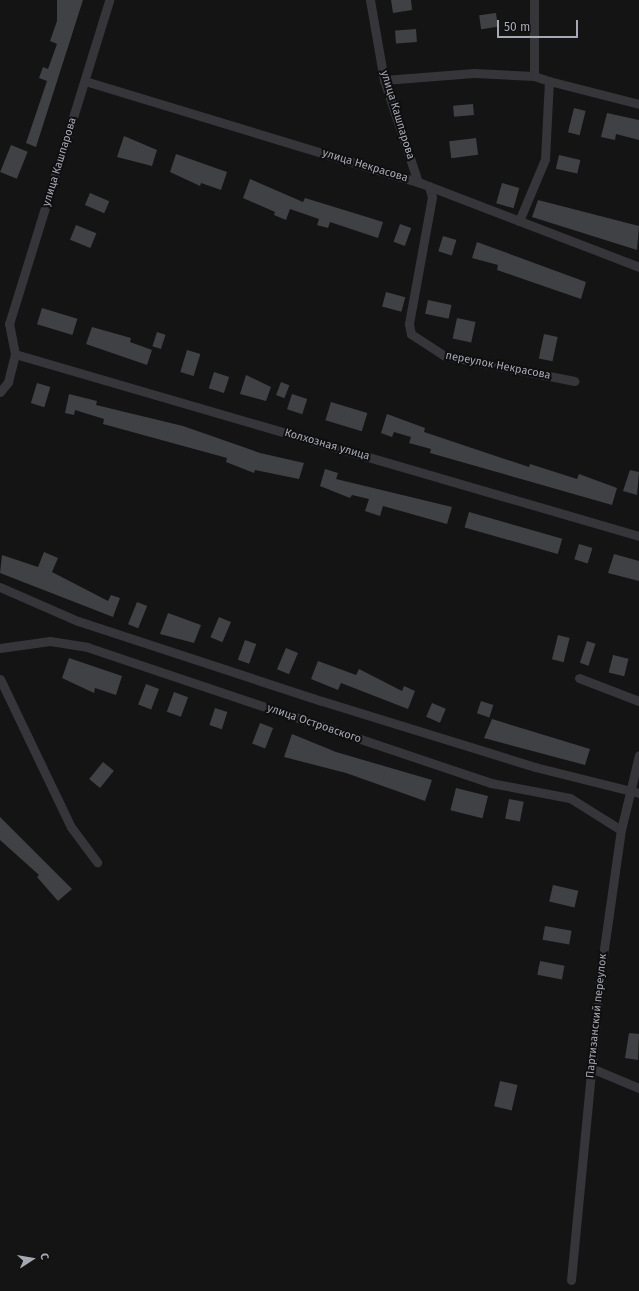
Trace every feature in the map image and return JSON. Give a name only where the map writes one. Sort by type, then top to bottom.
[{"type":"street","name":"улица Кашпарова","points":[[15,354],[9,324],[109,0]]},
{"type":"street","name":"улица Кашпарова","points":[[370,0],[384,80],[418,182]]},
{"type":"street","points":[[534,0],[534,76]]},
{"type":"street","points":[[384,80],[474,73],[534,76],[639,104]]},
{"type":"street","name":"улица Некрасова","points":[[85,81],[418,182],[639,267]]},
{"type":"street","points":[[519,221],[545,159],[549,81]]},
{"type":"street","name":"переулок Некрасова","points":[[428,186],[432,197],[409,324],[411,334],[443,355],[574,381]]},
{"type":"street","points":[[0,392],[8,382],[15,354]]},
{"type":"street","name":"Колхозная улица","points":[[15,354],[639,536]]},
{"type":"street","points":[[0,588],[78,621],[322,701],[535,767],[639,793]]},
{"type":"street","name":"улица Островского","points":[[0,648],[50,641],[87,647],[491,783],[570,798],[621,830]]},
{"type":"street","points":[[579,678],[639,701]]},
{"type":"street","points":[[0,679],[71,827],[97,862]]},
{"type":"street","name":"Партизанский переулок","points":[[571,1280],[591,1068],[621,830],[629,790],[639,755]]},
{"type":"street","points":[[591,1068],[639,1088]]},
{"type":"building","points":[[57,0],[83,0],[36,147],[26,143],[47,81],[39,78],[43,67],[48,69],[57,44],[50,41],[57,21]]},
{"type":"building","points":[[391,0],[411,0],[412,10],[393,13]]},
{"type":"building","points":[[496,13],[498,27],[481,29],[479,15]]},
{"type":"building","points":[[416,29],[417,42],[396,43],[395,30]]},
{"type":"building","points":[[473,104],[474,115],[454,117],[453,106]]},
{"type":"building","points":[[574,108],[586,111],[580,135],[568,132]]},
{"type":"building","points":[[607,113],[639,120],[639,140],[616,134],[615,140],[601,137]]},
{"type":"building","points":[[124,136],[157,150],[152,166],[117,157]]},
{"type":"building","points":[[476,138],[478,155],[451,158],[449,141]]},
{"type":"building","points":[[11,145],[28,152],[17,179],[0,172]]},
{"type":"building","points":[[176,154],[227,172],[221,190],[201,183],[200,186],[170,172]]},
{"type":"building","points":[[559,155],[580,160],[577,174],[556,169]]},
{"type":"building","points":[[250,179],[303,202],[305,198],[383,222],[378,238],[330,222],[328,228],[317,225],[319,219],[290,209],[286,220],[274,215],[275,212],[243,198]]},
{"type":"building","points":[[502,183],[519,188],[514,208],[496,203]]},
{"type":"building","points":[[90,193],[109,201],[104,213],[85,205]]},
{"type":"building","points":[[538,200],[639,226],[637,250],[532,217]]},
{"type":"building","points":[[400,224],[411,228],[405,246],[394,242]]},
{"type":"building","points":[[76,225],[96,233],[90,248],[70,240]]},
{"type":"building","points":[[443,236],[456,240],[452,255],[438,251]]},
{"type":"building","points":[[477,242],[586,282],[581,299],[497,270],[498,265],[472,258]]},
{"type":"building","points":[[386,292],[405,297],[401,312],[382,306]]},
{"type":"building","points":[[428,300],[451,305],[449,319],[425,314]]},
{"type":"building","points":[[42,308],[77,319],[72,335],[37,324]]},
{"type":"building","points":[[457,318],[476,322],[471,342],[453,339]]},
{"type":"building","points":[[92,327],[131,338],[130,342],[152,350],[147,365],[86,344]]},
{"type":"building","points":[[157,332],[166,335],[161,349],[152,346]]},
{"type":"building","points":[[544,334],[558,337],[552,361],[539,358]]},
{"type":"building","points":[[187,350],[200,354],[194,376],[180,372]]},
{"type":"building","points":[[214,372],[229,377],[224,393],[209,388]]},
{"type":"building","points":[[246,375],[271,387],[266,401],[240,394]]},
{"type":"building","points":[[281,382],[289,385],[284,398],[276,395]]},
{"type":"building","points":[[37,383],[50,387],[44,407],[31,403]]},
{"type":"building","points":[[69,394],[97,401],[96,405],[183,426],[260,453],[304,463],[299,479],[255,470],[254,473],[226,462],[227,458],[103,424],[104,419],[75,410],[74,415],[65,413]]},
{"type":"building","points":[[292,394],[307,399],[302,414],[287,409]]},
{"type":"building","points":[[331,402],[367,413],[362,431],[325,420]]},
{"type":"building","points":[[387,414],[425,428],[424,432],[529,467],[530,464],[577,479],[579,474],[617,488],[612,505],[430,453],[431,449],[409,443],[411,437],[394,432],[392,437],[381,433]]},
{"type":"building","points":[[325,469],[338,473],[336,479],[452,507],[447,524],[383,506],[380,516],[365,511],[369,499],[352,495],[350,498],[320,486]]},
{"type":"building","points":[[630,470],[639,472],[637,495],[623,491]]},
{"type":"building","points":[[469,512],[562,539],[558,554],[465,527]]},
{"type":"building","points":[[579,544],[592,548],[588,563],[574,559]]},
{"type":"building","points":[[44,552],[58,558],[52,572],[108,601],[111,595],[120,598],[113,617],[0,573],[2,555],[38,567]]},
{"type":"building","points":[[614,554],[639,561],[639,581],[608,573]]},
{"type":"building","points":[[137,602],[147,606],[138,628],[128,624]]},
{"type":"building","points":[[168,613],[201,625],[194,643],[160,634]]},
{"type":"building","points":[[219,617],[231,622],[222,642],[210,637]]},
{"type":"building","points":[[558,635],[570,638],[564,662],[552,659]]},
{"type":"building","points":[[245,640],[256,644],[249,664],[238,660]]},
{"type":"building","points":[[587,641],[596,644],[588,666],[580,663]]},
{"type":"building","points":[[286,648],[298,653],[289,674],[277,669]]},
{"type":"building","points":[[613,655],[629,659],[624,676],[609,672]]},
{"type":"building","points":[[69,658],[122,676],[116,695],[95,688],[94,693],[62,678]]},
{"type":"building","points":[[318,661],[356,675],[359,669],[402,691],[404,686],[415,691],[408,709],[341,683],[338,690],[311,679]]},
{"type":"building","points":[[146,684],[159,689],[151,710],[138,705]]},
{"type":"building","points":[[174,692],[188,697],[181,717],[167,712]]},
{"type":"building","points":[[481,701],[493,705],[489,717],[477,713]]},
{"type":"building","points":[[432,703],[446,709],[440,723],[426,717]]},
{"type":"building","points":[[215,708],[227,712],[222,729],[209,725]]},
{"type":"building","points":[[492,719],[590,749],[585,765],[484,738]]},
{"type":"building","points":[[260,723],[273,728],[265,749],[252,744]]},
{"type":"building","points":[[292,734],[336,752],[432,780],[425,801],[346,773],[284,757]]},
{"type":"building","points":[[103,762],[114,771],[100,788],[89,779]]},
{"type":"building","points":[[456,788],[488,796],[482,818],[450,810]]},
{"type":"building","points":[[509,799],[524,802],[520,821],[505,819]]},
{"type":"building","points":[[0,817],[72,889],[58,901],[37,877],[39,875],[0,840]]},
{"type":"building","points":[[553,885],[578,891],[575,907],[549,902]]},
{"type":"building","points":[[545,926],[572,931],[569,944],[543,940]]},
{"type":"building","points":[[540,961],[565,966],[562,980],[537,975]]},
{"type":"building","points":[[629,1033],[639,1034],[638,1060],[625,1058]]},
{"type":"building","points":[[500,1081],[518,1085],[512,1110],[494,1106]]}]
